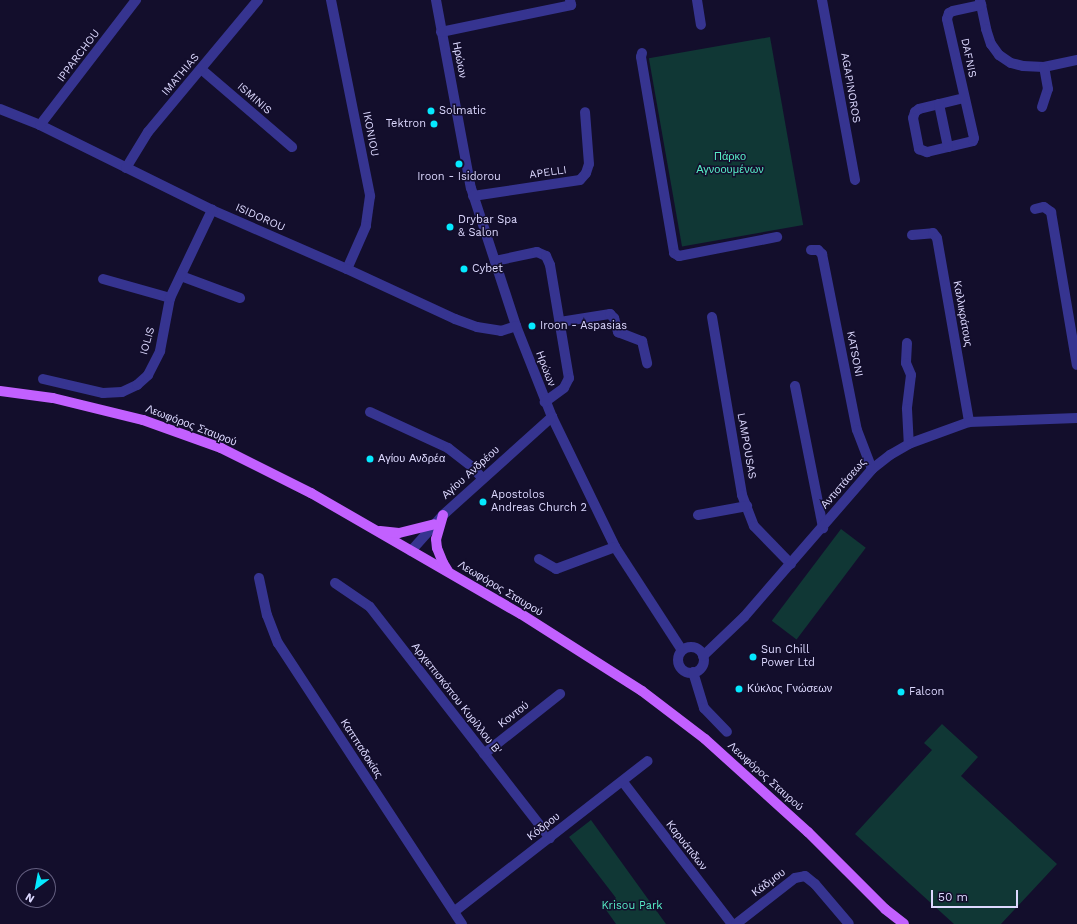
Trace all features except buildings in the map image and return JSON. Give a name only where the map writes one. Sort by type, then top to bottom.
[{"type":"main road","name":"Λεωφόρος Σταυρού","points":[[0,390],[53,398],[143,420],[221,448],[311,493],[521,614],[666,708],[705,739],[808,832],[885,909],[904,924]]},
{"type":"main road","name":"Λεωφόρος Σταυρού","points":[[0,394],[16,393]]},
{"type":"main road","points":[[443,515],[436,539],[437,548],[443,563],[450,573]]},
{"type":"main road","points":[[376,530],[399,533],[434,524]]},
{"type":"street","name":"IPPARCHOU","points":[[40,125],[136,0]]},
{"type":"street","name":"IMATHIAS","points":[[126,168],[148,132],[258,0]]},
{"type":"street","name":"IKONIOU","points":[[332,0],[370,196],[366,226],[347,269]]},
{"type":"street","name":"Ηρώων","points":[[436,0],[473,196],[516,326],[545,402],[614,547],[682,650]]},
{"type":"street","points":[[442,32],[571,5],[570,0]]},
{"type":"street","points":[[696,0],[701,25]]},
{"type":"street","name":"AGAPINOROS","points":[[822,0],[855,180]]},
{"type":"street","points":[[981,2],[991,44],[999,55],[1011,63],[1023,66],[1044,66],[1077,60]]},
{"type":"street","name":"DAFNIS","points":[[948,147],[973,141],[947,19],[949,14],[953,11],[981,2]]},
{"type":"street","points":[[642,54],[642,65],[674,253],[679,256],[777,237]]},
{"type":"street","points":[[1042,107],[1048,89],[1044,66]]},
{"type":"street","name":"ISMINIS","points":[[201,69],[292,147]]},
{"type":"street","points":[[939,104],[948,147],[927,152],[919,149],[913,118],[915,112],[919,109],[939,104],[964,98]]},
{"type":"street","name":"ISIDOROU","points":[[0,108],[40,125],[212,210],[347,269],[455,319],[477,328],[501,331],[516,326]]},
{"type":"street","name":"APELLI","points":[[473,196],[580,180],[586,174],[589,164],[585,112]]},
{"type":"street","points":[[1035,208],[1044,207],[1051,212],[1077,365]]},
{"type":"street","name":"IOLIS","points":[[43,379],[103,393],[122,392],[137,385],[148,375],[160,351],[170,298],[212,210]]},
{"type":"street","name":"Καλλικράτους","points":[[912,235],[933,233],[937,238],[969,422]]},
{"type":"street","name":"KATSONI","points":[[811,250],[818,250],[822,254],[857,430],[872,469]]},
{"type":"street","points":[[495,261],[537,252],[546,256],[550,265],[569,378],[564,388],[545,402]]},
{"type":"street","points":[[181,276],[240,298]]},
{"type":"street","points":[[103,279],[170,298]]},
{"type":"street","points":[[560,322],[610,314],[614,318],[618,332],[642,341],[647,363]]},
{"type":"street","name":"LAMPOUSAS","points":[[712,317],[742,495],[754,526],[791,564]]},
{"type":"street","points":[[907,343],[906,363],[911,375],[906,409],[909,444]]},
{"type":"street","points":[[795,386],[823,528]]},
{"type":"street","points":[[370,412],[448,448],[471,466],[482,478]]},
{"type":"street","name":"Αγίου Ανδρέου","points":[[411,551],[443,515],[482,478],[552,417]]},
{"type":"street","name":"Αντιστάσεως","points":[[703,656],[744,617],[823,528],[872,469],[909,444],[969,422],[1077,418]]},
{"type":"street","points":[[698,515],[747,506]]},
{"type":"street","points":[[539,559],[556,570],[614,547]]},
{"type":"street","name":"Καππαδοκίας","points":[[259,578],[267,615],[278,643],[400,831],[455,911],[462,924]]},
{"type":"street","name":"Αρχιεπισκόπου Κυρίλλου Β'","points":[[335,583],[370,607],[550,838]]},
{"type":"street","points":[[694,647],[701,652],[703,656],[700,668],[693,672],[685,671],[679,665],[678,657],[682,650],[694,647]]},
{"type":"street","points":[[693,672],[704,708],[727,732]]},
{"type":"street","name":"Κοντού","points":[[484,754],[560,694]]},
{"type":"street","name":"Κόδρου","points":[[455,911],[623,782],[648,761]]},
{"type":"street","name":"Καρυάτιδων","points":[[623,782],[732,924]]},
{"type":"street","name":"Κάδμου","points":[[736,924],[794,878],[805,876],[815,884],[849,924]]},
{"type":"green space","name":"Πάρκο Αγνοουμένων","points":[[770,37],[803,225],[682,246],[649,58]]},
{"type":"green space","points":[[841,529],[866,548],[797,639],[772,621]]},
{"type":"green space","points":[[942,724],[978,757],[961,776],[1057,864],[1001,924],[954,924],[855,834],[932,750],[924,743]]},
{"type":"green space","name":"Krisou Park","points":[[591,820],[666,924],[616,924],[604,907],[616,898],[569,837]]},
{"type":"place","name":"Solmatic","points":[[431,111]]},
{"type":"place","name":"Tektron","points":[[434,124]]},
{"type":"place","name":"Iroon - Isidorou","points":[[459,164]]},
{"type":"place","name":"Drybar Spa & Salon","points":[[450,227]]},
{"type":"place","name":"Cybet","points":[[464,269]]},
{"type":"place","name":"Iroon - Aspasias","points":[[532,326]]},
{"type":"place","name":"Αγίου Ανδρέα","points":[[370,459]]},
{"type":"place","name":"Apostolos Andreas Church 2","points":[[483,502]]},
{"type":"place","name":"Sun Chill Power Ltd","points":[[753,657]]},
{"type":"place","name":"Κύκλος Γνώσεων","points":[[739,689]]},
{"type":"place","name":"Falcon","points":[[901,692]]}]
